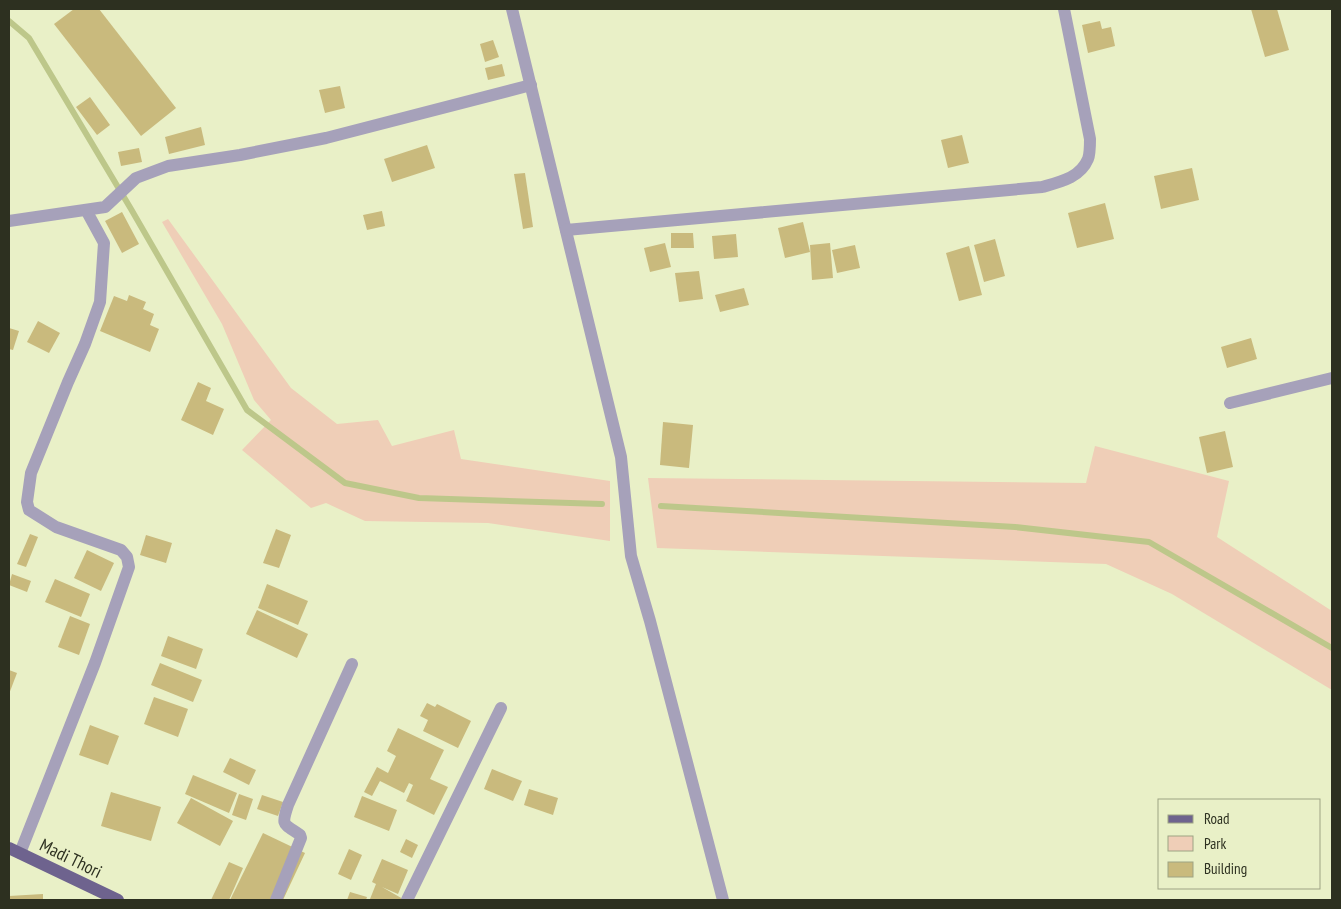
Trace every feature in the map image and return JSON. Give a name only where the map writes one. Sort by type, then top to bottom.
[{"type":"main road","name":"Madi Thori","points":[[14,851],[118,900]]},
{"type":"street","points":[[512,9],[621,457],[631,556],[650,620],[723,900]]},
{"type":"street","points":[[566,230],[1042,187],[1066,181],[1080,170],[1088,158],[1090,139],[1064,9]]},
{"type":"street","points":[[9,221],[104,207],[136,178],[168,166],[240,155],[326,138],[531,85]]},
{"type":"street","points":[[14,851],[95,663],[129,567],[127,557],[121,550],[56,527],[29,510],[26,502],[31,473],[68,382],[86,344],[100,302],[104,243],[86,210]]},
{"type":"street","points":[[1230,403],[1332,378]]},
{"type":"street","points":[[276,900],[300,838],[300,835],[285,825],[283,820],[352,664]]},
{"type":"street","points":[[407,900],[501,708]]},
{"type":"green space","points":[[168,219],[291,388],[337,424],[378,420],[392,446],[454,430],[461,459],[610,481],[610,541],[488,523],[365,521],[326,503],[311,508],[242,450],[271,420],[254,400],[222,324],[162,222]]},
{"type":"green space","points":[[1095,446],[1229,481],[1217,537],[1332,611],[1332,690],[1172,594],[1106,564],[657,548],[648,478],[1086,483]]},
{"type":"building","points":[[74,9],[99,9],[176,108],[141,136],[54,24]]},
{"type":"building","points":[[1251,9],[1277,9],[1289,50],[1265,57]]},
{"type":"building","points":[[1100,21],[1102,29],[1111,27],[1115,46],[1088,53],[1082,25]]},
{"type":"building","points":[[493,40],[499,57],[485,62],[480,44]]},
{"type":"building","points":[[502,64],[505,76],[488,80],[485,68]]},
{"type":"building","points":[[340,86],[345,108],[325,113],[319,90]]},
{"type":"building","points":[[90,97],[110,125],[97,135],[76,107]]},
{"type":"building","points":[[201,127],[205,145],[169,154],[165,137]]},
{"type":"building","points":[[962,135],[969,163],[948,168],[941,140]]},
{"type":"building","points":[[427,145],[435,168],[392,182],[384,159]]},
{"type":"building","points":[[139,148],[142,162],[121,166],[118,152]]},
{"type":"building","points":[[1192,168],[1199,200],[1161,209],[1154,176]]},
{"type":"building","points":[[525,173],[533,227],[523,229],[514,174]]},
{"type":"building","points":[[1105,203],[1114,239],[1077,248],[1068,213]]},
{"type":"building","points":[[382,211],[385,226],[367,230],[363,215]]},
{"type":"building","points":[[122,212],[139,244],[122,253],[105,221]]},
{"type":"building","points":[[803,222],[810,252],[785,258],[778,228]]},
{"type":"building","points":[[671,233],[693,233],[694,248],[671,248]]},
{"type":"building","points":[[736,234],[738,257],[714,259],[712,236]]},
{"type":"building","points":[[995,239],[1005,276],[984,282],[974,245]]},
{"type":"building","points":[[665,243],[671,267],[650,272],[644,248]]},
{"type":"building","points":[[830,243],[833,278],[812,280],[810,245]]},
{"type":"building","points":[[855,245],[860,268],[837,273],[832,250]]},
{"type":"building","points":[[969,246],[982,295],[959,301],[946,253]]},
{"type":"building","points":[[699,271],[703,299],[679,302],[675,273]]},
{"type":"building","points":[[744,288],[749,305],[720,312],[715,295]]},
{"type":"building","points":[[129,295],[146,302],[143,309],[154,314],[150,325],[159,329],[150,352],[100,331],[114,296],[127,301]]},
{"type":"building","points":[[38,321],[60,333],[49,353],[27,342]]},
{"type":"building","points":[[9,328],[19,331],[13,350],[9,349]]},
{"type":"building","points":[[1251,338],[1257,359],[1227,368],[1221,347]]},
{"type":"building","points":[[198,382],[211,388],[206,401],[224,409],[213,435],[181,420]]},
{"type":"building","points":[[663,422],[693,425],[689,468],[660,465]]},
{"type":"building","points":[[1225,431],[1233,467],[1207,473],[1199,437]]},
{"type":"building","points":[[276,529],[291,535],[279,568],[263,563]]},
{"type":"building","points":[[30,534],[38,537],[26,567],[17,564]]},
{"type":"building","points":[[146,535],[172,543],[166,563],[140,555]]},
{"type":"building","points":[[87,550],[114,563],[101,591],[74,578]]},
{"type":"building","points":[[12,574],[31,581],[27,592],[9,585]]},
{"type":"building","points":[[55,579],[90,594],[81,617],[45,602]]},
{"type":"building","points":[[267,584],[308,601],[298,625],[258,608]]},
{"type":"building","points":[[257,610],[308,634],[297,658],[246,634]]},
{"type":"building","points":[[70,616],[90,624],[79,655],[58,647]]},
{"type":"building","points":[[168,636],[203,649],[196,669],[161,656]]},
{"type":"building","points":[[160,663],[202,680],[193,702],[151,685]]},
{"type":"building","points":[[9,670],[17,673],[9,694]]},
{"type":"building","points":[[154,697],[188,709],[178,737],[144,724]]},
{"type":"building","points":[[427,703],[435,707],[437,704],[471,721],[458,748],[423,731],[428,720],[420,716]]},
{"type":"building","points":[[90,725],[119,736],[108,765],[79,755]]},
{"type":"building","points":[[398,728],[444,750],[430,779],[448,787],[434,815],[406,801],[413,785],[409,783],[404,793],[380,781],[372,796],[364,792],[377,767],[388,773],[396,756],[387,751]]},
{"type":"building","points":[[230,758],[256,770],[249,785],[223,772]]},
{"type":"building","points":[[492,769],[522,781],[513,801],[484,789]]},
{"type":"building","points":[[193,775],[237,793],[229,813],[185,794]]},
{"type":"building","points":[[529,789],[558,798],[553,815],[524,805]]},
{"type":"building","points":[[111,792],[161,807],[151,841],[101,826]]},
{"type":"building","points":[[239,794],[253,799],[246,820],[232,815]]},
{"type":"building","points":[[262,795],[283,802],[278,816],[257,809]]},
{"type":"building","points":[[362,796],[397,810],[389,831],[354,817]]},
{"type":"building","points":[[191,798],[233,821],[220,846],[177,823]]},
{"type":"building","points":[[263,833],[305,853],[283,900],[230,900]]},
{"type":"building","points":[[406,839],[418,845],[412,858],[400,852]]},
{"type":"building","points":[[349,849],[362,855],[351,880],[338,874]]},
{"type":"building","points":[[382,859],[408,870],[398,894],[382,887],[403,900],[370,899],[376,884],[372,882]]},
{"type":"building","points":[[229,862],[243,868],[229,900],[211,900]]},
{"type":"building","points":[[350,892],[367,897],[366,900],[347,900]]},
{"type":"building","points":[[43,894],[43,900],[9,900],[9,896]]},
{"type":"waterway","points":[[9,21],[29,38],[131,209],[247,410],[345,483],[419,498],[602,504]]},
{"type":"waterway","points":[[661,506],[1015,527],[1149,542],[1332,648]]}]
